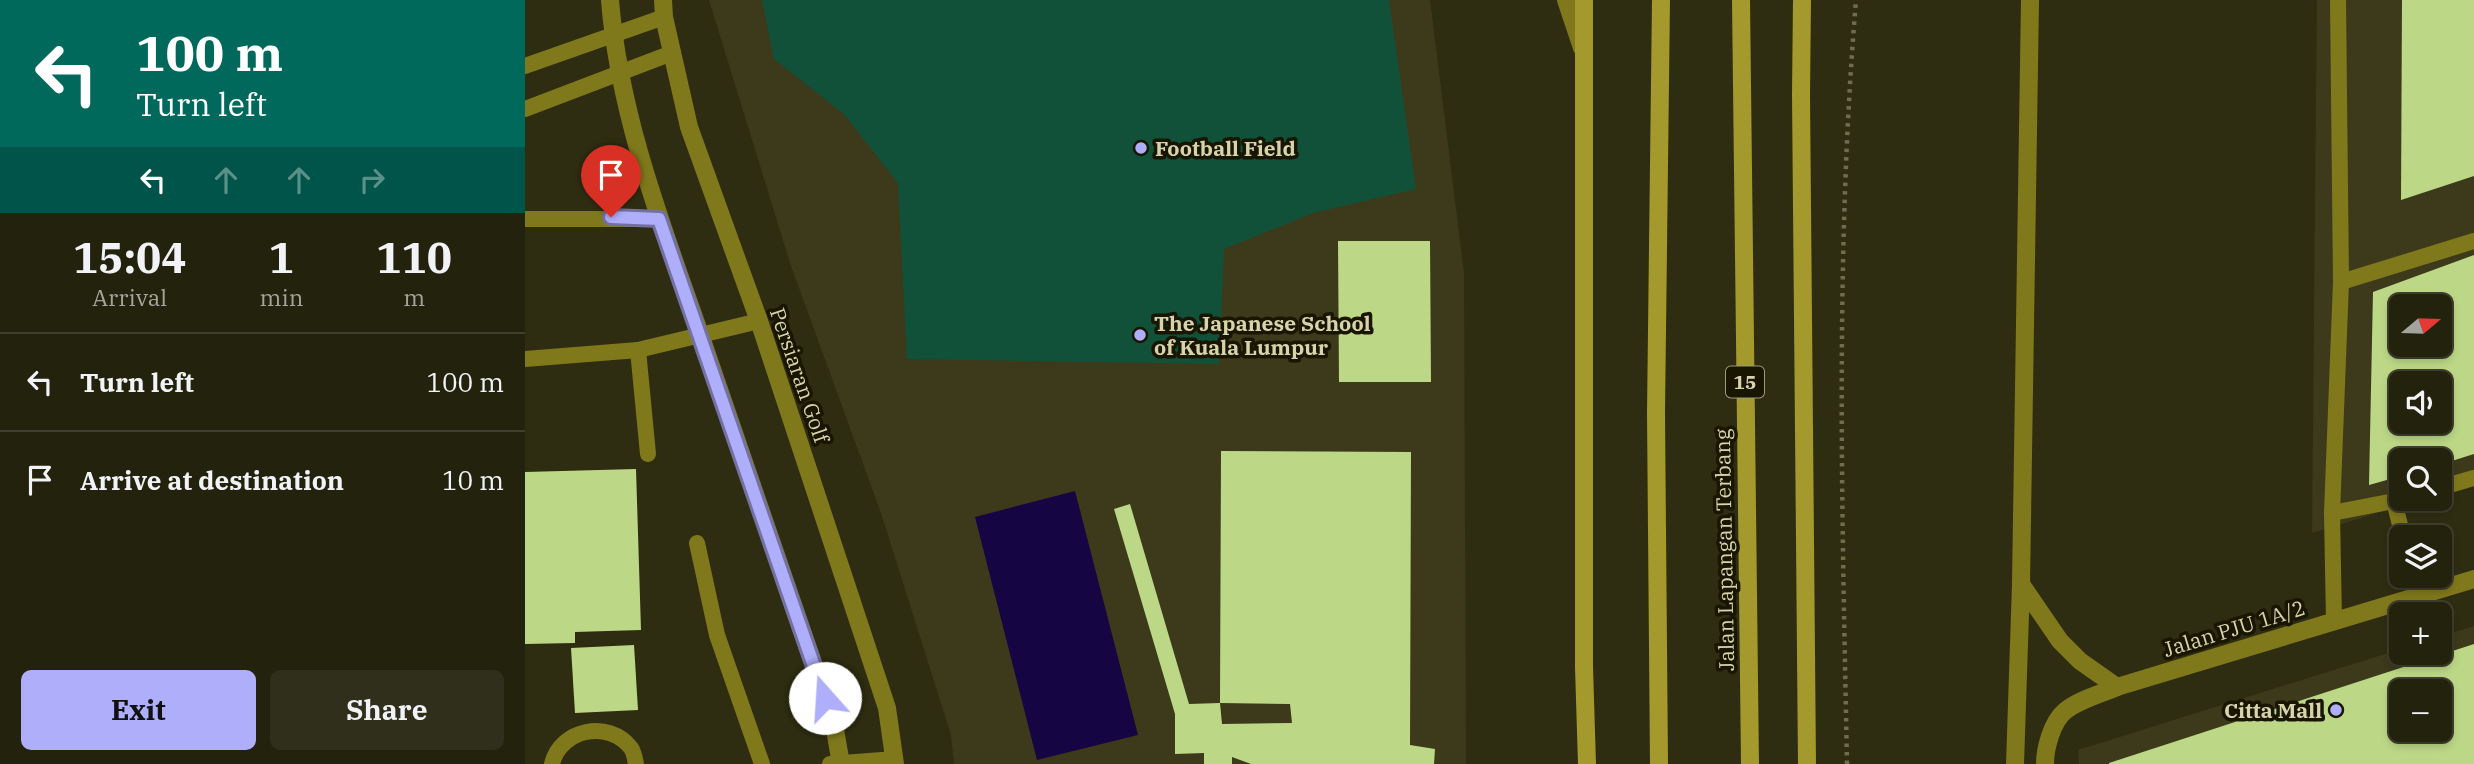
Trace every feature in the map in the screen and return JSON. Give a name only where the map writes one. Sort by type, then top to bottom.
[{"type":"main road","points":[[1584,0],[1584,667],[1587,764]]},
{"type":"main road","points":[[1659,764],[1656,413],[1661,0]]},
{"type":"main road","name":"Jalan Lapangan Terbang","points":[[1741,0],[1750,764]]},
{"type":"main road","points":[[1802,0],[1807,764]]},
{"type":"street","points":[[610,0],[612,34],[634,131],[659,219],[834,724],[841,764]]},
{"type":"street","points":[[1566,0],[1584,55]]},
{"type":"street","points":[[2015,764],[2021,584],[2030,0]]},
{"type":"street","name":"Persiaran Golf","points":[[664,8],[689,127],[759,321],[887,708],[895,761]]},
{"type":"street","name":"Jalan PJU 1A/2","points":[[2045,764],[2052,732],[2064,712],[2117,687],[2474,579]]},
{"type":"street","points":[[2021,584],[2060,641],[2080,661],[2117,687]]},
{"type":"street","points":[[1578,764],[1584,667]]},
{"type":"lane","points":[[2334,622],[2332,513],[2341,282],[2338,0]]},
{"type":"lane","points":[[525,66],[612,34],[664,8]]},
{"type":"lane","points":[[525,109],[672,53]]},
{"type":"lane","points":[[525,219],[659,219]]},
{"type":"lane","points":[[2341,282],[2474,241]]},
{"type":"lane","points":[[525,359],[638,350],[759,321]]},
{"type":"lane","points":[[638,350],[648,454]]},
{"type":"lane","points":[[2452,484],[2474,478]]},
{"type":"lane","points":[[2332,513],[2389,502]]},
{"type":"lane","points":[[697,544],[717,635],[762,764]]},
{"type":"lane","points":[[2414,588],[2416,597]]},
{"type":"lane","points":[[552,764],[565,741],[581,732],[600,730],[625,743],[632,750],[636,764]]},
{"type":"lane","points":[[830,764],[895,761]]},
{"type":"path","points":[[1847,764],[1842,318],[1849,85],[1856,0]]},
{"type":"shaded area","name":"The Japanese School of Kuala Lumpur","points":[[709,0],[1430,0],[1464,273],[1466,764],[954,764],[951,735],[881,513],[790,263]]},
{"type":"shaded area","points":[[2317,0],[2474,0],[2474,483],[2452,490],[2452,448],[2389,448],[2389,509],[2312,533]]},
{"type":"shaded area","points":[[1075,491],[1138,735],[1037,760],[975,517]]},
{"type":"shaded area","name":"Citta Mall","points":[[2474,626],[2474,764],[2079,764],[2078,750],[2389,653],[2389,665],[2452,665],[2452,633]]},
{"type":"green space","name":"Football Field","points":[[762,0],[1389,0],[1416,189],[1313,213],[1224,249],[1219,364],[907,359],[898,183],[844,114],[774,59]]},
{"type":"building","points":[[2402,0],[2474,0],[2474,176],[2401,200]]},
{"type":"building","points":[[1338,241],[1430,241],[1431,382],[1339,382]]},
{"type":"building","points":[[2474,255],[2474,454],[2452,461],[2452,448],[2389,448],[2389,479],[2369,485],[2373,292]]},
{"type":"building","points":[[1221,451],[1411,452],[1410,745],[1435,749],[1434,764],[1251,764],[1232,757],[1232,764],[1204,764],[1204,753],[1175,754],[1175,714],[1114,509],[1130,504],[1189,704],[1220,703]],"holes":[[[1220,703],[1290,704],[1292,723],[1222,724]]]},
{"type":"building","points":[[636,469],[641,630],[575,632],[575,643],[525,644],[525,472]]},
{"type":"building","name":"Citta Mall","points":[[2474,644],[2474,764],[2109,764],[2410,665],[2452,665],[2452,651]]},
{"type":"building","points":[[634,645],[638,710],[575,713],[571,648]]},
{"type":"place","name":"Football Field","points":[[1141,148]]},
{"type":"place","name":"The Japanese School of Kuala Lumpur","points":[[1140,335]]},
{"type":"place","name":"Citta Mall","points":[[2336,710]]},
{"type":"route","points":[[611,217],[659,219],[825,698]]}]
